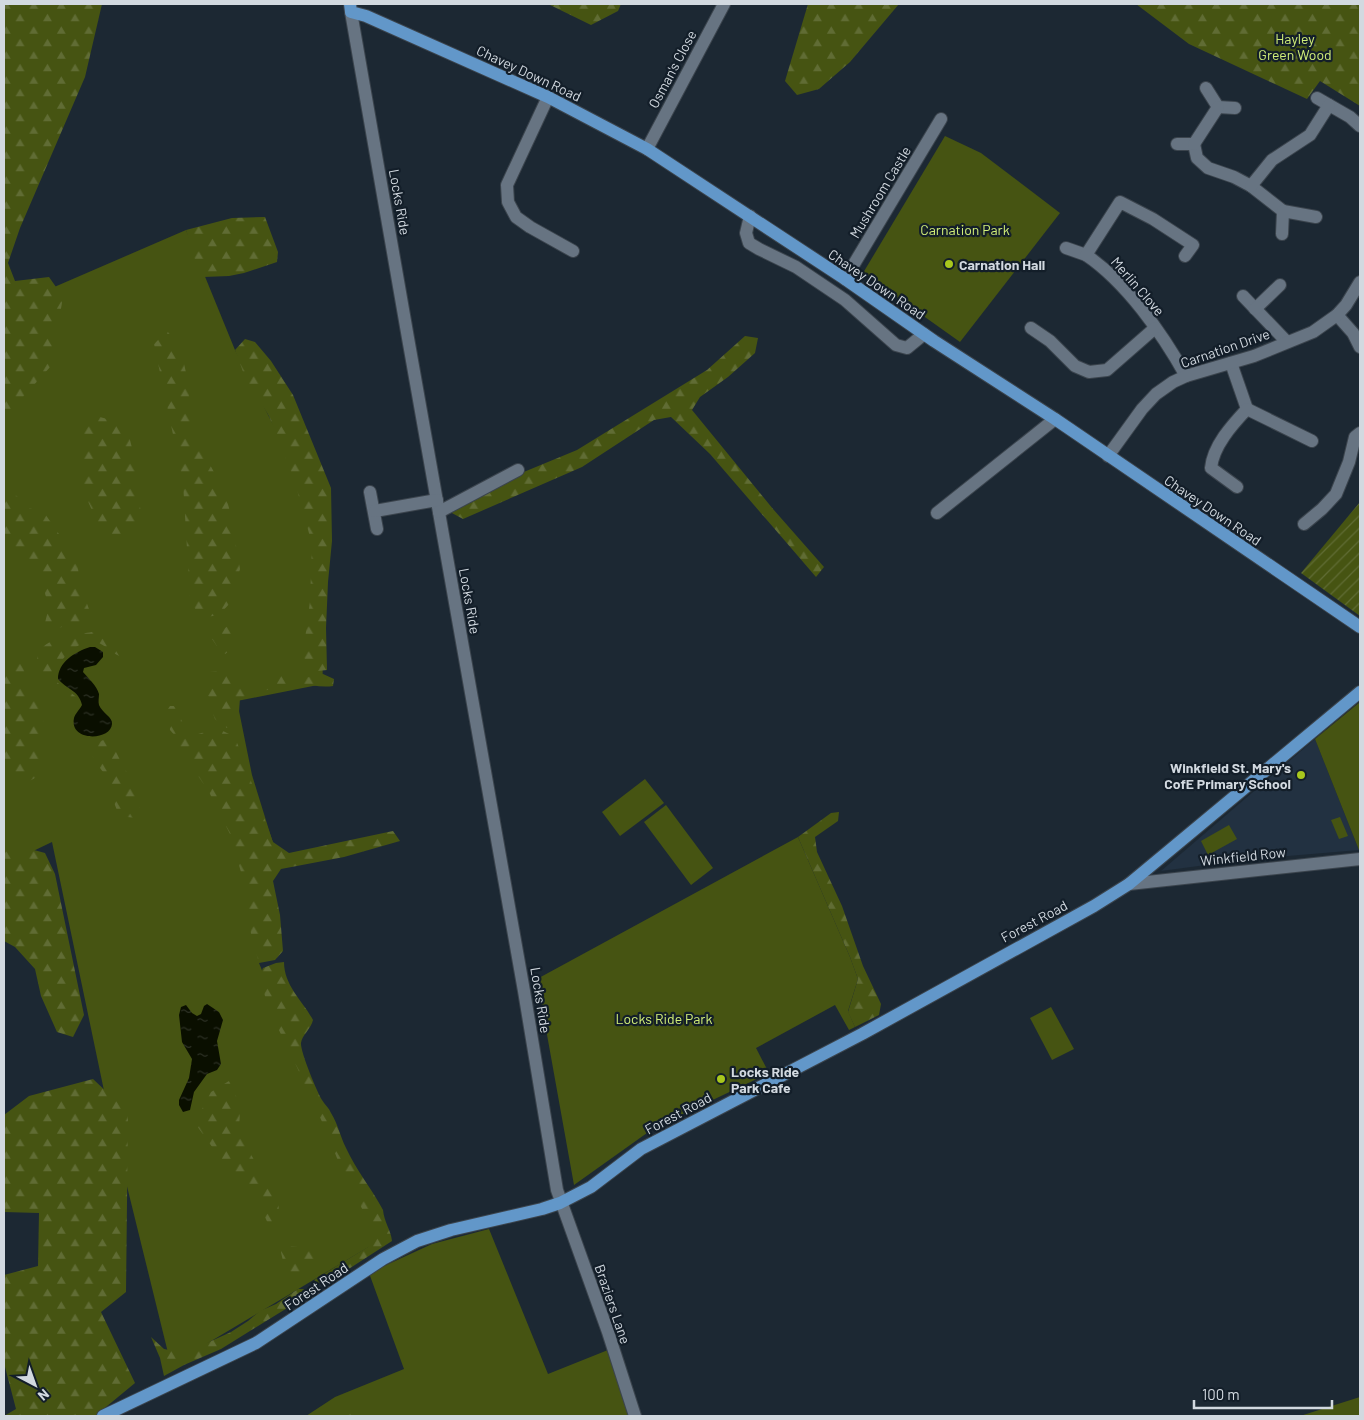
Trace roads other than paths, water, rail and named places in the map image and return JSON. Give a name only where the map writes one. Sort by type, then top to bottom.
[{"type":"main road","name":"Chavey Down Road","points":[[351,8],[548,97],[647,149],[1055,419],[1360,627]]},
{"type":"main road","name":"Forest Road","points":[[103,1416],[256,1343],[383,1259],[417,1241],[451,1230],[560,1204],[591,1187],[641,1149],[862,1034],[1094,906],[1129,884],[1360,692]]},
{"type":"street","name":"Osman's Close","points":[[647,149],[724,4]]},
{"type":"street","name":"Locks Ride","points":[[351,8],[560,1204]]},
{"type":"street","points":[[1206,88],[1218,107]]},
{"type":"street","points":[[548,97],[507,185],[508,202],[516,217],[573,252]]},
{"type":"street","points":[[1317,98],[1350,116],[1360,126]]},
{"type":"street","points":[[1251,186],[1272,160],[1310,136],[1329,105]]},
{"type":"street","points":[[1218,107],[1235,108]]},
{"type":"street","points":[[1218,107],[1194,144],[1197,158],[1208,168],[1234,177],[1251,186],[1283,212],[1316,217]]},
{"type":"street","name":"Mushroom Castle","points":[[845,280],[940,119]]},
{"type":"street","points":[[1177,144],[1194,144]]},
{"type":"street","points":[[1086,255],[1120,202],[1153,219],[1193,245],[1185,256]]},
{"type":"street","points":[[1282,234],[1283,212]]},
{"type":"street","points":[[750,216],[746,233],[749,242],[758,249],[796,267],[845,300],[896,345],[907,348],[924,334]]},
{"type":"street","name":"Merlin Clove","points":[[1066,248],[1086,255],[1110,273],[1129,294],[1172,350],[1186,376]]},
{"type":"street","name":"Carnation Drive","points":[[1108,456],[1132,421],[1156,394],[1186,376],[1254,356],[1313,332],[1337,315],[1356,291],[1360,282]]},
{"type":"street","points":[[1255,309],[1280,285]]},
{"type":"street","points":[[1243,296],[1287,342]]},
{"type":"street","points":[[1337,315],[1353,333],[1360,347]]},
{"type":"street","points":[[1031,328],[1050,341],[1076,366],[1089,372],[1107,370],[1155,328]]},
{"type":"street","points":[[1231,363],[1247,410],[1312,441]]},
{"type":"street","points":[[1237,487],[1211,468],[1212,460],[1229,429],[1247,410]]},
{"type":"street","points":[[937,513],[1055,419]]},
{"type":"street","points":[[1304,524],[1336,494],[1349,462],[1355,437],[1360,433]]},
{"type":"street","points":[[375,511],[438,506],[518,470]]},
{"type":"street","points":[[370,492],[377,528]]},
{"type":"street","name":"Winkfield Row","points":[[1129,884],[1360,859]]},
{"type":"street","name":"Braziers Lane","points":[[560,1204],[608,1332],[634,1416]]},
{"type":"water","points":[[90,647],[95,647],[103,652],[103,657],[96,665],[84,668],[83,672],[96,688],[99,694],[99,705],[112,722],[110,730],[98,736],[84,735],[74,726],[74,718],[82,705],[78,696],[58,679],[61,668],[68,659]]},
{"type":"water","points":[[207,1004],[219,1012],[223,1020],[217,1041],[221,1064],[217,1070],[207,1074],[194,1092],[190,1110],[183,1112],[179,1105],[179,1100],[189,1078],[192,1059],[182,1042],[179,1015],[181,1007],[186,1005],[197,1016],[201,1014],[204,1006]]},
{"type":"place","name":"Carnation Hall","points":[[949,264]]},
{"type":"place","name":"Winkfield St. Mary's CofE Primary School","points":[[1301,775]]},
{"type":"place","name":"Locks Ride Park Cafe","points":[[721,1079]]},
{"type":"park label","name":"Hayley Green Wood","points":[[1295,46]]},
{"type":"park label","name":"Carnation Park","points":[[965,229]]},
{"type":"park label","name":"Locks Ride Park","points":[[664,1018]]}]
